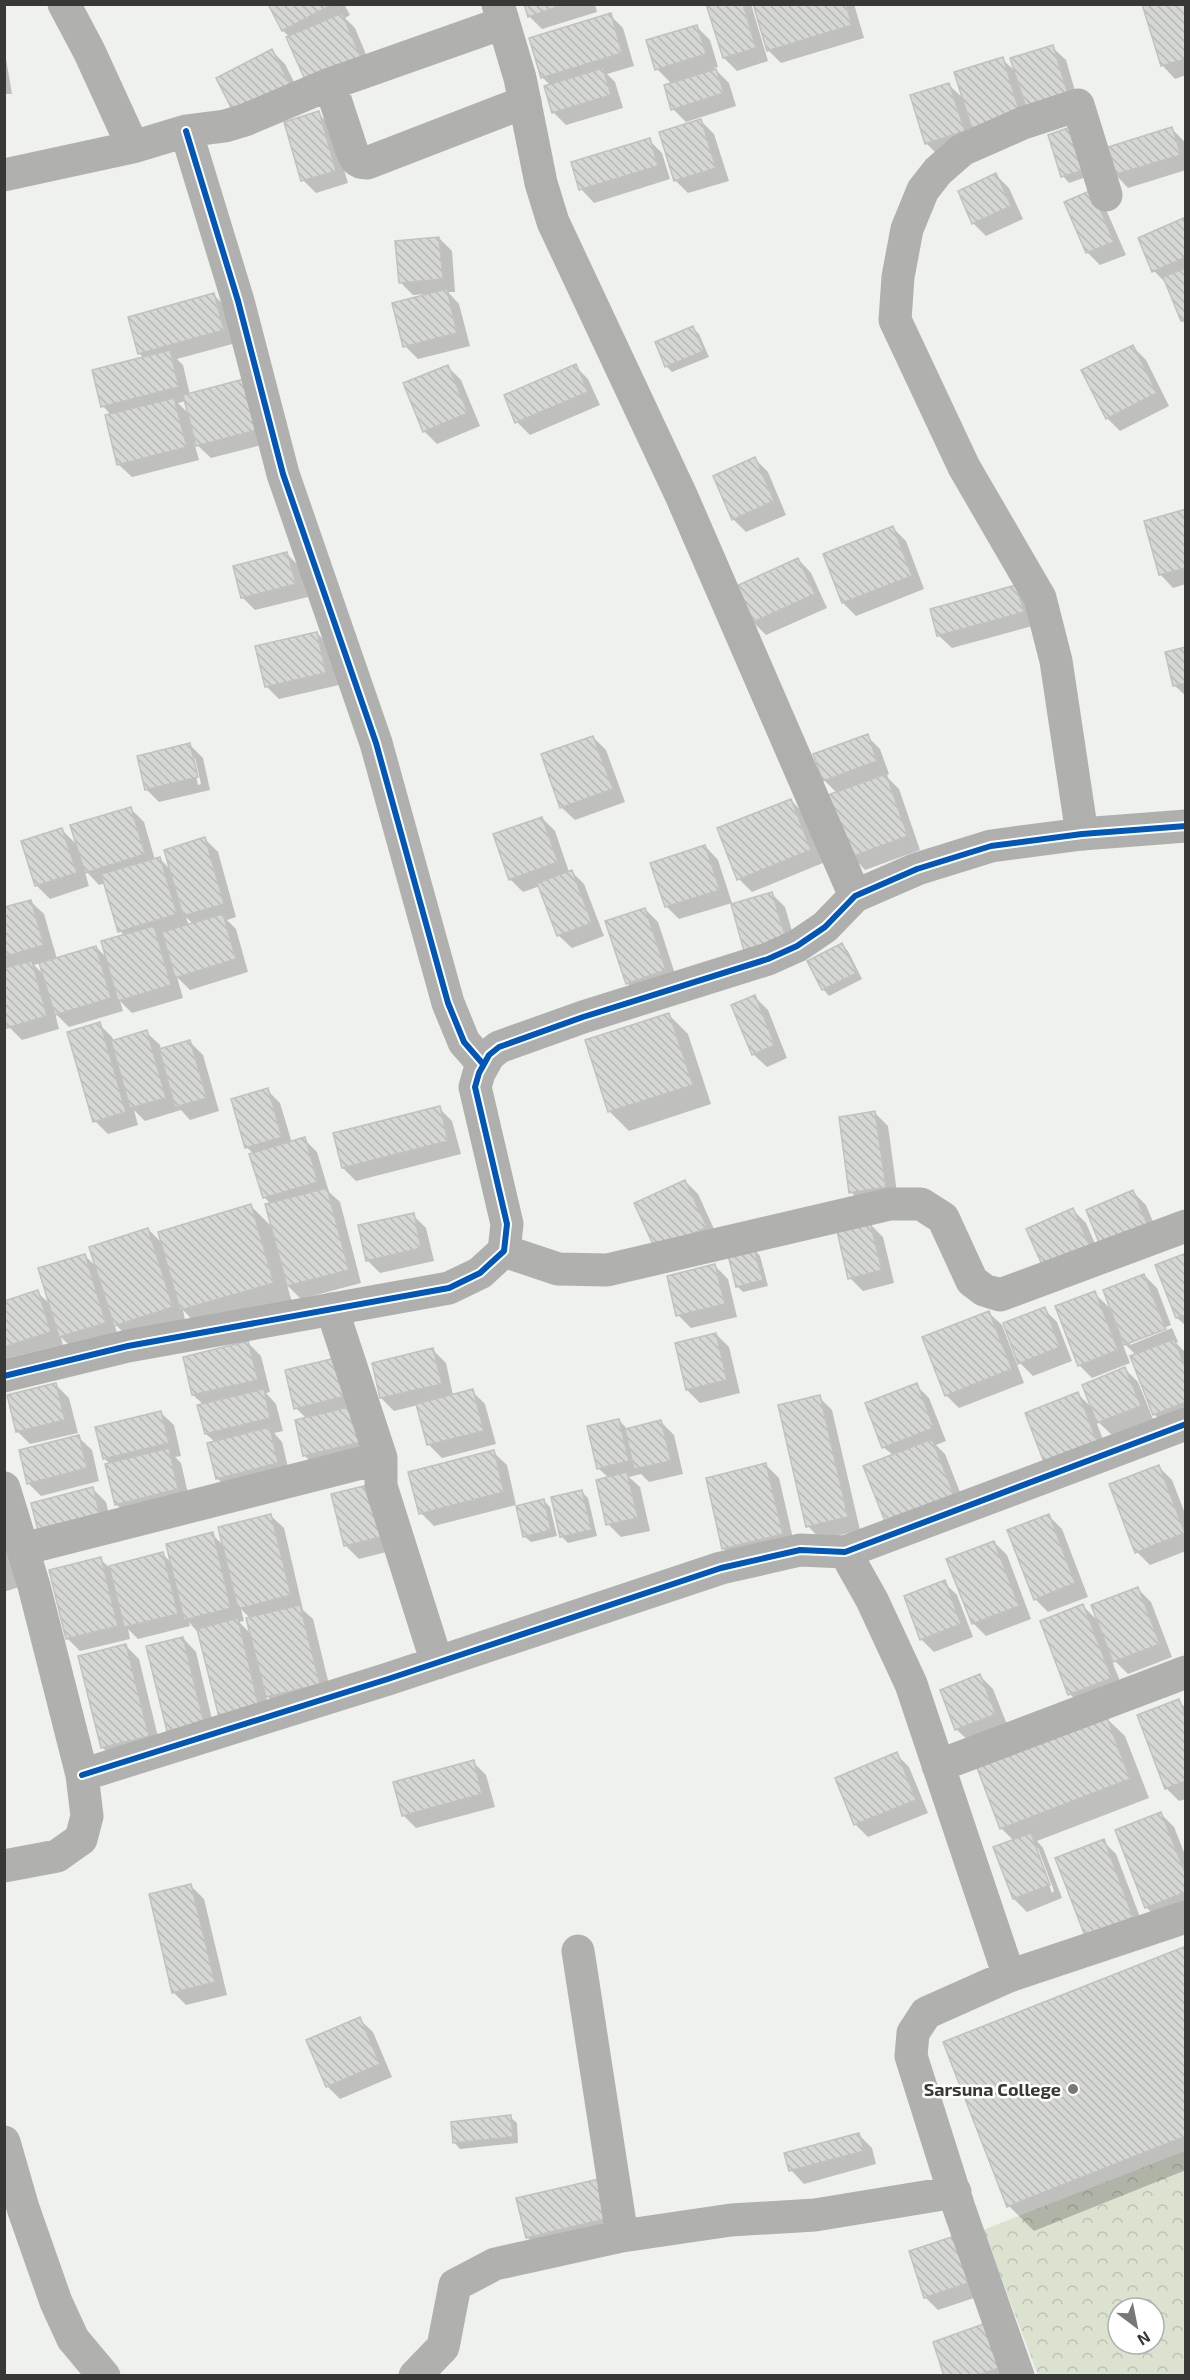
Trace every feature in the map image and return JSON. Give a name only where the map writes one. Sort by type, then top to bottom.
[{"type":"street","points":[[64,4],[89,51],[133,147]]},
{"type":"street","points":[[4,175],[133,147],[186,131],[225,126],[244,120],[501,14],[520,78],[541,183],[553,222],[681,495],[855,896]]},
{"type":"street","points":[[330,84],[352,151],[360,163],[367,163],[525,102]]},
{"type":"street","points":[[1082,834],[1056,661],[1040,598],[964,466],[895,320],[898,277],[907,229],[923,190],[938,171],[962,150],[1023,123],[1078,105],[1107,195]]},
{"type":"street","points":[[186,131],[238,301],[284,474],[376,743],[448,1003],[464,1042],[483,1064]]},
{"type":"street","points":[[4,1376],[128,1346],[449,1288],[480,1273],[504,1251],[507,1224],[475,1087],[483,1064],[499,1047],[583,1017],[768,959],[797,945],[825,927],[855,896],[917,869],[991,846],[1082,834],[1185,826]]},
{"type":"street","points":[[504,1251],[558,1269],[607,1270],[890,1204],[921,1204],[943,1218],[972,1281],[984,1290],[1000,1295],[1185,1226]]},
{"type":"street","points":[[332,1309],[381,1458],[381,1485],[437,1663]]},
{"type":"street","points":[[82,1775],[437,1663],[721,1568],[800,1550],[845,1552],[1185,1424]]},
{"type":"street","points":[[23,1550],[381,1458]]},
{"type":"street","points":[[4,1488],[23,1550],[82,1775],[87,1816],[81,1839],[57,1856],[4,1866]]},
{"type":"street","points":[[845,1552],[872,1600],[911,1684],[1009,1976]]},
{"type":"street","points":[[938,1766],[1185,1671]]},
{"type":"street","points":[[1018,2376],[954,2193],[911,2056],[912,2033],[926,2013],[1009,1976],[1185,1917]]},
{"type":"street","points":[[578,1951],[622,2236]]},
{"type":"street","points":[[4,2142],[23,2208],[56,2302],[73,2339],[104,2376]]},
{"type":"street","points":[[415,2376],[443,2347],[455,2285],[495,2264],[622,2236],[731,2220],[815,2215],[954,2193]]},
{"type":"green space","points":[[1185,2151],[1185,2375],[1038,2375],[983,2230]]},
{"type":"building","points":[[268,4],[333,4],[282,31]]},
{"type":"building","points":[[524,4],[566,4],[528,17]]},
{"type":"building","points":[[706,4],[743,4],[756,48],[723,58]]},
{"type":"building","points":[[753,4],[846,4],[852,25],[767,51]]},
{"type":"building","points":[[1142,4],[1186,4],[1186,59],[1161,66]]},
{"type":"building","points":[[342,13],[361,58],[306,82],[286,37]]},
{"type":"building","points":[[611,13],[622,53],[541,78],[529,38]]},
{"type":"building","points":[[697,25],[706,54],[655,70],[646,40]]},
{"type":"building","points":[[1053,45],[1069,98],[1027,111],[1010,58]]},
{"type":"building","points":[[272,49],[293,91],[237,119],[216,78]]},
{"type":"building","points":[[1003,57],[1021,117],[973,132],[954,72]]},
{"type":"building","points":[[603,68],[611,95],[552,113],[544,86]]},
{"type":"building","points":[[716,69],[724,93],[671,110],[664,85]]},
{"type":"building","points":[[949,83],[965,131],[925,144],[910,95]]},
{"type":"building","points":[[319,111],[336,171],[301,181],[284,122]]},
{"type":"building","points":[[701,119],[716,168],[674,181],[659,132]]},
{"type":"building","points":[[1073,126],[1087,169],[1061,177],[1048,135]]},
{"type":"building","points":[[1172,127],[1181,155],[1113,175],[1105,148]]},
{"type":"building","points":[[650,138],[658,166],[579,190],[571,162]]},
{"type":"building","points":[[996,173],[1011,206],[972,224],[958,191]]},
{"type":"building","points":[[1092,190],[1114,242],[1086,253],[1064,202]]},
{"type":"building","points":[[1186,217],[1186,257],[1152,272],[1138,238]]},
{"type":"building","points":[[439,237],[443,279],[399,283],[395,241]]},
{"type":"building","points":[[1186,268],[1186,319],[1181,321],[1163,277]]},
{"type":"building","points":[[447,289],[457,333],[403,347],[392,303]]},
{"type":"building","points":[[214,293],[224,330],[138,354],[128,317]]},
{"type":"building","points":[[693,326],[704,351],[665,367],[655,342]]},
{"type":"building","points":[[1133,345],[1157,393],[1106,419],[1081,370]]},
{"type":"building","points":[[170,350],[179,387],[101,407],[92,370]]},
{"type":"building","points":[[576,364],[588,392],[515,423],[504,395]]},
{"type":"building","points":[[448,365],[468,413],[423,432],[403,383]]},
{"type":"building","points":[[248,378],[261,429],[196,446],[183,395]]},
{"type":"building","points":[[174,398],[187,447],[117,465],[105,415]]},
{"type":"building","points":[[755,457],[774,501],[732,520],[713,476]]},
{"type":"building","points":[[1186,509],[1186,568],[1159,575],[1144,521]]},
{"type":"building","points":[[893,526],[912,576],[842,603],[823,554]]},
{"type":"building","points":[[287,552],[296,584],[241,598],[233,566]]},
{"type":"building","points":[[798,558],[815,594],[751,623],[734,587]]},
{"type":"building","points":[[1016,585],[1024,612],[937,636],[930,609]]},
{"type":"building","points":[[317,632],[326,673],[265,687],[255,646]]},
{"type":"building","points":[[1186,647],[1186,683],[1173,686],[1165,652]]},
{"type":"building","points":[[868,734],[877,761],[823,781],[813,754]]},
{"type":"building","points":[[593,736],[613,789],[560,808],[541,754]]},
{"type":"building","points":[[190,743],[198,777],[145,790],[137,756]]},
{"type":"building","points":[[886,774],[908,836],[851,857],[828,795]]},
{"type":"building","points":[[791,799],[811,850],[737,880],[717,828]]},
{"type":"building","points":[[131,807],[145,854],[85,873],[70,825]]},
{"type":"building","points":[[542,817],[558,862],[509,880],[493,834]]},
{"type":"building","points":[[62,828],[77,873],[35,886],[21,841]]},
{"type":"building","points":[[205,837],[224,904],[183,916],[164,850]]},
{"type":"building","points":[[705,845],[720,890],[665,907],[650,863]]},
{"type":"building","points":[[160,857],[177,914],[118,932],[101,874]]},
{"type":"building","points":[[572,870],[592,923],[557,936],[537,883]]},
{"type":"building","points":[[772,892],[786,939],[744,951],[731,904]]},
{"type":"building","points":[[31,900],[44,945],[7,956],[4,949],[4,907]]},
{"type":"building","points":[[645,908],[666,970],[626,984],[605,921]]},
{"type":"building","points":[[223,914],[236,959],[175,978],[162,932]]},
{"type":"building","points":[[154,926],[171,985],[118,1001],[101,941]]},
{"type":"building","points":[[842,943],[857,973],[822,990],[807,961]]},
{"type":"building","points":[[96,946],[111,998],[55,1015],[39,963]]},
{"type":"building","points":[[32,961],[47,1016],[7,1028],[4,1018],[4,968]]},
{"type":"building","points":[[755,995],[775,1045],[752,1055],[731,1005]]},
{"type":"building","points":[[669,1013],[693,1085],[608,1112],[585,1040]]},
{"type":"building","points":[[100,1022],[126,1112],[93,1122],[67,1032]]},
{"type":"building","points":[[147,1030],[166,1098],[130,1108],[111,1041]]},
{"type":"building","points":[[190,1040],[207,1098],[175,1107],[159,1049]]},
{"type":"building","points":[[268,1088],[282,1137],[245,1148],[231,1099]]},
{"type":"building","points":[[440,1106],[448,1141],[342,1168],[333,1133]]},
{"type":"building","points":[[875,1111],[886,1187],[849,1193],[839,1117]]},
{"type":"building","points":[[305,1137],[318,1182],[263,1198],[249,1154]]},
{"type":"building","points":[[685,1180],[707,1227],[656,1251],[634,1203]]},
{"type":"building","points":[[327,1188],[349,1270],[287,1286],[265,1204]]},
{"type":"building","points":[[1133,1190],[1148,1226],[1100,1245],[1086,1210]]},
{"type":"building","points":[[251,1204],[274,1283],[180,1310],[158,1232]]},
{"type":"building","points":[[1073,1208],[1091,1249],[1044,1269],[1026,1229]]},
{"type":"building","points":[[414,1213],[421,1248],[366,1261],[358,1225]]},
{"type":"building","points":[[870,1222],[882,1270],[848,1279],[837,1231]]},
{"type":"building","points":[[148,1228],[173,1307],[114,1326],[89,1247]]},
{"type":"building","points":[[754,1248],[763,1280],[736,1287],[728,1255]]},
{"type":"building","points":[[1186,1253],[1186,1315],[1176,1318],[1155,1265]]},
{"type":"building","points":[[85,1254],[106,1323],[59,1337],[38,1268]]},
{"type":"building","points":[[715,1264],[725,1304],[676,1316],[667,1276]]},
{"type":"building","points":[[1144,1274],[1166,1329],[1124,1345],[1103,1290]]},
{"type":"building","points":[[38,1290],[51,1332],[4,1347],[4,1301]]},
{"type":"building","points":[[1095,1291],[1118,1350],[1078,1366],[1055,1306]]},
{"type":"building","points":[[1045,1307],[1060,1347],[1018,1364],[1003,1323]]},
{"type":"building","points":[[989,1311],[1012,1369],[945,1396],[922,1337]]},
{"type":"building","points":[[716,1333],[727,1380],[686,1390],[675,1343]]},
{"type":"building","points":[[1174,1339],[1186,1369],[1186,1402],[1153,1415],[1130,1356]]},
{"type":"building","points":[[248,1341],[258,1380],[192,1395],[183,1357]]},
{"type":"building","points":[[433,1348],[442,1384],[380,1398],[372,1363]]},
{"type":"building","points":[[344,1356],[354,1394],[294,1409],[285,1370]]},
{"type":"building","points":[[1125,1367],[1141,1406],[1097,1423],[1082,1385]]},
{"type":"building","points":[[56,1383],[65,1420],[16,1432],[7,1395]]},
{"type":"building","points":[[917,1383],[934,1428],[882,1448],[865,1403]]},
{"type":"building","points":[[264,1389],[270,1418],[205,1434],[197,1405]]},
{"type":"building","points":[[473,1389],[484,1431],[427,1445],[416,1404]]},
{"type":"building","points":[[1078,1392],[1097,1441],[1044,1462],[1025,1413]]},
{"type":"building","points":[[820,1395],[848,1517],[806,1527],[778,1405]]},
{"type":"building","points":[[357,1405],[365,1441],[303,1456],[295,1420]]},
{"type":"building","points":[[161,1411],[169,1443],[103,1459],[95,1427]]},
{"type":"building","points":[[619,1419],[629,1461],[597,1469],[587,1426]]},
{"type":"building","points":[[661,1420],[671,1461],[634,1469],[625,1429]]},
{"type":"building","points":[[270,1427],[278,1463],[216,1479],[207,1443]]},
{"type":"building","points":[[79,1435],[87,1468],[27,1484],[19,1450]]},
{"type":"building","points":[[932,1439],[957,1502],[888,1529],[863,1466]]},
{"type":"building","points":[[169,1448],[178,1489],[115,1505],[105,1464]]},
{"type":"building","points":[[494,1450],[504,1492],[419,1514],[408,1472]]},
{"type":"building","points":[[766,1463],[783,1534],[722,1549],[706,1478]]},
{"type":"building","points":[[1159,1465],[1185,1533],[1135,1553],[1109,1484]]},
{"type":"building","points":[[627,1472],[638,1518],[606,1525],[596,1480]]},
{"type":"building","points":[[376,1483],[389,1535],[344,1546],[331,1494]]},
{"type":"building","points":[[93,1487],[100,1515],[38,1531],[31,1503]]},
{"type":"building","points":[[582,1490],[592,1530],[560,1537],[551,1497]]},
{"type":"building","points":[[544,1499],[551,1530],[523,1537],[516,1506]]},
{"type":"building","points":[[271,1514],[291,1595],[238,1609],[218,1527]]},
{"type":"building","points":[[1049,1514],[1075,1583],[1034,1600],[1007,1530]]},
{"type":"building","points":[[213,1532],[231,1608],[184,1620],[166,1544]]},
{"type":"building","points":[[994,1541],[1019,1606],[972,1624],[946,1559]]},
{"type":"building","points":[[163,1552],[178,1614],[124,1627],[109,1566]]},
{"type":"building","points":[[101,1557],[118,1626],[66,1639],[49,1570]]},
{"type":"building","points":[[945,1580],[961,1624],[920,1640],[904,1596]]},
{"type":"building","points":[[1138,1587],[1160,1644],[1113,1662],[1091,1605]]},
{"type":"building","points":[[1083,1604],[1112,1678],[1068,1695],[1040,1621]]},
{"type":"building","points":[[300,1605],[320,1684],[266,1697],[246,1618]]},
{"type":"building","points":[[238,1618],[259,1707],[219,1717],[197,1629]]},
{"type":"building","points":[[183,1637],[204,1723],[167,1731],[146,1646]]},
{"type":"building","points":[[126,1644],[149,1736],[101,1748],[78,1656]]},
{"type":"building","points":[[980,1674],[996,1714],[955,1730],[940,1690]]},
{"type":"building","points":[[1179,1699],[1186,1717],[1186,1781],[1165,1789],[1137,1715]]},
{"type":"building","points":[[1106,1715],[1130,1779],[1000,1829],[976,1765]]},
{"type":"building","points":[[897,1752],[916,1800],[854,1825],[835,1778]]},
{"type":"building","points":[[474,1760],[482,1794],[402,1816],[393,1782]]},
{"type":"building","points":[[1161,1812],[1186,1875],[1186,1892],[1145,1908],[1115,1830]]},
{"type":"building","points":[[1031,1833],[1050,1885],[1013,1899],[993,1847]]},
{"type":"building","points":[[1104,1839],[1133,1917],[1085,1936],[1055,1858]]},
{"type":"building","points":[[191,1884],[215,1982],[172,1993],[149,1894]]},
{"type":"building","name":"Sarsuna College","points":[[1186,1946],[1186,2136],[1007,2207],[943,2042]]},
{"type":"building","points":[[360,2017],[380,2064],[326,2087],[306,2040]]},
{"type":"building","points":[[511,2115],[513,2137],[453,2143],[451,2122]]},
{"type":"building","points":[[859,2133],[864,2151],[789,2171],[784,2153]]},
{"type":"building","points":[[608,2177],[617,2216],[526,2238],[516,2198]]},
{"type":"building","points":[[955,2236],[971,2282],[924,2298],[909,2251]]},
{"type":"building","points":[[992,2321],[1007,2365],[976,2376],[944,2376],[933,2342]]},
{"type":"cycle path","points":[[186,131],[238,301],[283,474],[376,743],[448,1003],[464,1042],[483,1064]]},
{"type":"cycle path","points":[[4,1376],[128,1346],[449,1288],[480,1273],[504,1251],[507,1224],[475,1087],[479,1073],[489,1055],[499,1047],[583,1017],[768,959],[797,946],[825,927],[855,896],[917,869],[991,846],[1082,834],[1186,826]]},
{"type":"cycle path","points":[[82,1775],[388,1679],[721,1568],[800,1550],[845,1552],[1186,1424]]},
{"type":"place","name":"Sarsuna College","points":[[1073,2089]]}]
